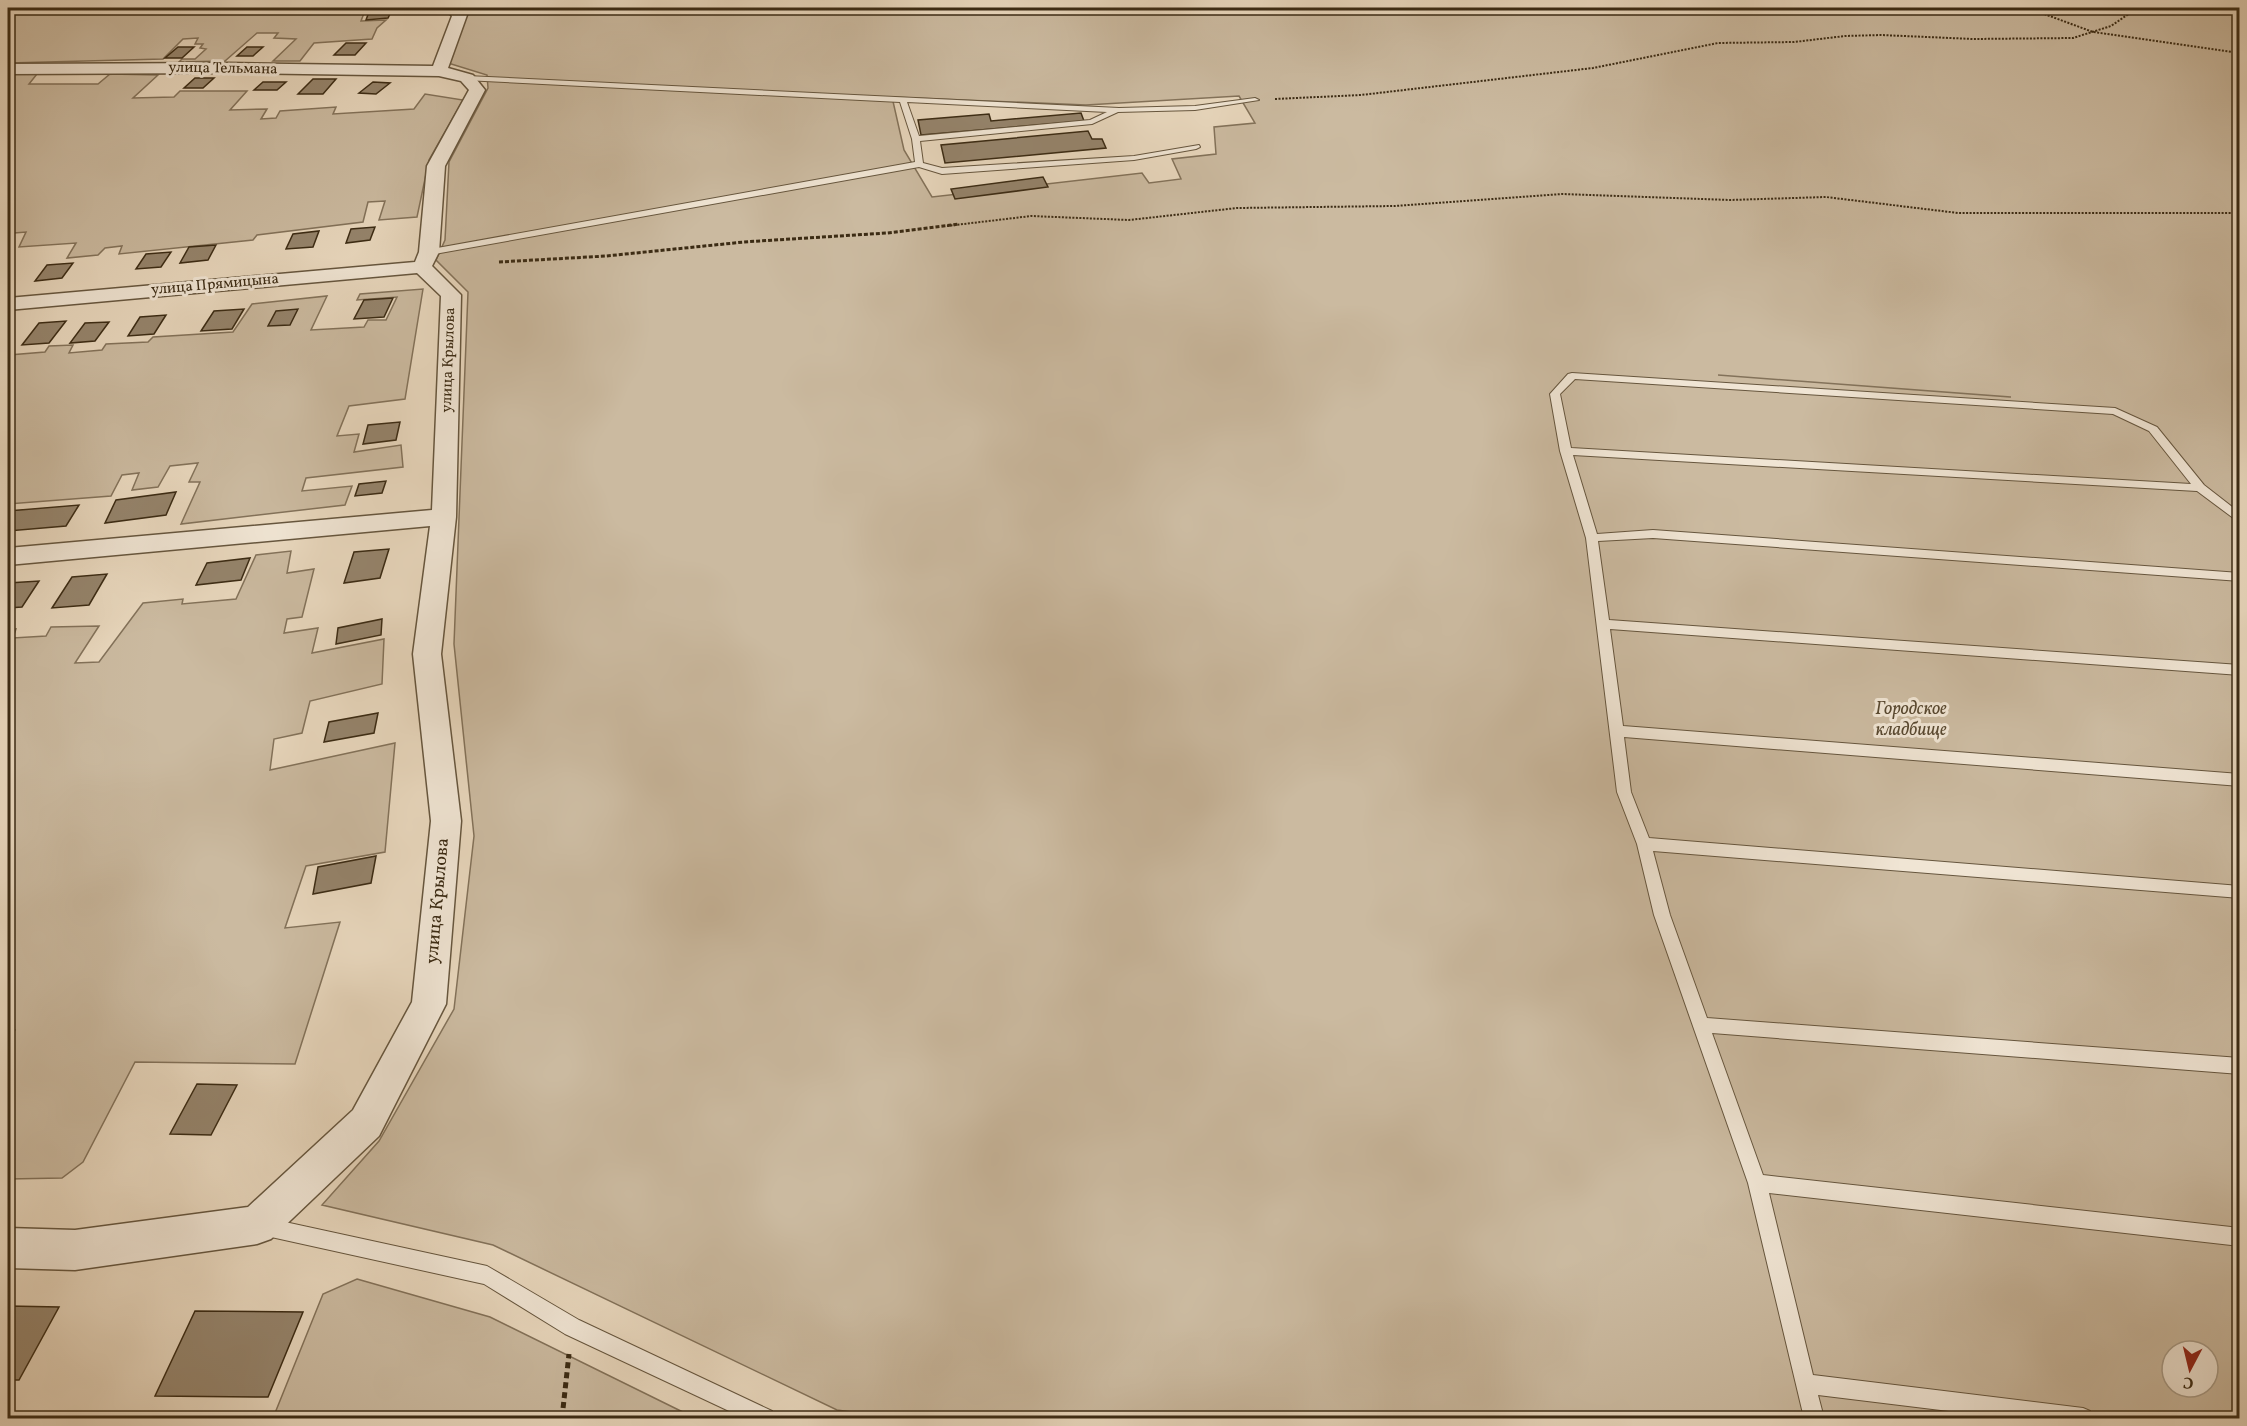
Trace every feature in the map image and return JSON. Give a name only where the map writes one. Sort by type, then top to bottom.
[{"type":"street","points":[[425,259],[436,166],[477,90],[467,78],[440,71],[460,15],[452,8]]},
{"type":"street","name":"улица Тельмана","points":[[8,69],[228,68],[440,71]]},
{"type":"street","name":"улица Прямицына","points":[[8,304],[425,259]]},
{"type":"street","name":"улица Крылова","points":[[257,1225],[366,1122],[429,1005],[446,821],[427,654],[444,517],[451,295],[425,259]]},
{"type":"street","points":[[8,556],[444,517]]},
{"type":"street","points":[[8,1248],[75,1250],[257,1225]]},
{"type":"lane","points":[[467,78],[1119,110],[1195,108],[1255,100]]},
{"type":"lane","points":[[903,100],[916,139],[919,164]]},
{"type":"lane","points":[[916,139],[1092,122],[1119,110]]},
{"type":"lane","points":[[425,259],[919,164],[942,171],[1134,158],[1196,147]]},
{"type":"lane","points":[[1814,1419],[1756,1183],[1662,915],[1644,844],[1624,792],[1592,538],[1566,451],[1554,394],[1572,376],[2115,411],[2152,429],[2200,488],[2240,519]]},
{"type":"lane","points":[[1566,451],[2200,488]]},
{"type":"lane","points":[[1592,538],[1653,534],[2240,577]]},
{"type":"lane","points":[[1604,624],[2240,670]]},
{"type":"lane","points":[[1618,731],[2240,780]]},
{"type":"lane","points":[[1644,844],[2240,892]]},
{"type":"lane","points":[[1701,1025],[2240,1066]]},
{"type":"lane","points":[[1756,1183],[2240,1237]]},
{"type":"lane","points":[[257,1225],[487,1275],[572,1328],[765,1419]]},
{"type":"lane","points":[[1807,1384],[2083,1419]]},
{"type":"path","points":[[2028,8],[2093,32],[2240,53]]},
{"type":"path","points":[[1255,100],[1361,95],[1593,68],[1718,43],[1794,42],[1845,36],[1890,35],[1973,39],[2073,38],[2111,26],[2133,11],[2154,8]]},
{"type":"path","points":[[491,263],[886,233],[1031,216],[1129,220],[1238,208],[1394,206],[1562,194],[1730,200],[1826,196],[1958,213],[2240,213]]},
{"type":"path","points":[[562,1419],[572,1328]]},
{"type":"green space","points":[[19,8],[366,8],[361,21],[386,20],[377,28],[372,39],[314,43],[300,61],[273,61],[296,39],[274,38],[278,33],[257,33],[225,61],[179,62],[182,59],[195,59],[206,49],[200,48],[203,44],[195,44],[198,38],[183,39],[163,59],[8,63],[8,22]]},
{"type":"green space","name":"Городское кладбище","points":[[461,8],[2239,8],[2239,1418],[895,1418],[837,1410],[493,1245],[322,1205],[379,1141],[454,1009],[474,836],[454,644],[468,292],[436,260],[445,240],[449,162],[488,88],[487,75],[448,63],[467,13]],"holes":[[[1239,96],[1255,123],[1214,127],[1216,154],[1172,159],[1181,179],[1149,183],[1142,173],[932,197],[904,150],[892,97],[1086,105]]]},
{"type":"green space","points":[[8,74],[37,74],[29,84],[98,84],[110,74],[158,75],[133,98],[174,97],[180,91],[247,91],[230,110],[267,109],[261,119],[276,118],[280,111],[336,107],[333,114],[414,109],[425,94],[463,100],[429,160],[417,217],[379,220],[385,201],[368,202],[363,222],[257,235],[253,240],[119,254],[122,246],[105,248],[98,255],[67,258],[76,243],[19,247],[26,232],[14,233],[8,242]]},
{"type":"green space","points":[[423,289],[405,399],[349,406],[337,436],[359,434],[354,452],[401,445],[403,467],[306,478],[302,491],[352,486],[345,505],[181,524],[200,482],[189,482],[198,463],[170,466],[158,487],[132,490],[139,473],[122,475],[111,496],[8,504],[9,355],[45,352],[49,346],[73,345],[69,353],[102,350],[106,344],[148,342],[153,337],[233,332],[252,304],[327,296],[311,330],[364,327],[368,320],[386,320],[397,297],[357,300],[360,294]]},
{"type":"green space","points":[[291,551],[287,573],[314,569],[302,617],[287,619],[284,633],[318,628],[312,653],[384,639],[382,684],[310,701],[302,733],[274,739],[270,770],[395,743],[385,852],[306,866],[285,928],[340,922],[295,1064],[135,1062],[83,1162],[62,1178],[8,1179],[8,1042],[15,1030],[8,1028],[8,630],[16,629],[13,638],[46,636],[51,627],[99,626],[75,663],[99,662],[143,603],[183,599],[182,604],[236,599],[256,555]]},
{"type":"green space","points":[[357,1279],[490,1317],[695,1418],[273,1418],[323,1294]]},
{"type":"building","points":[[392,10],[388,18],[366,20],[369,12]]},
{"type":"building","points":[[346,43],[366,43],[355,55],[334,55]]},
{"type":"building","points":[[178,47],[194,47],[182,58],[165,58]]},
{"type":"building","points":[[247,47],[263,47],[253,56],[237,56]]},
{"type":"building","points":[[195,78],[214,78],[203,88],[184,88]]},
{"type":"building","points":[[313,79],[336,79],[323,94],[298,94]]},
{"type":"building","points":[[263,82],[286,82],[277,90],[254,90]]},
{"type":"building","points":[[373,82],[390,83],[376,94],[359,93]]},
{"type":"building","points":[[1081,113],[1084,121],[921,135],[918,120],[989,114],[991,121]]},
{"type":"building","points":[[1088,131],[1092,139],[1102,139],[1106,148],[945,163],[941,145]]},
{"type":"building","points":[[1043,177],[1048,187],[955,199],[951,189]]},
{"type":"building","points":[[375,227],[370,240],[346,243],[351,229]]},
{"type":"building","points":[[319,231],[313,247],[286,249],[293,234]]},
{"type":"building","points":[[216,245],[208,260],[180,263],[189,247]]},
{"type":"building","points":[[171,252],[161,267],[136,269],[146,254]]},
{"type":"building","points":[[73,263],[62,278],[35,281],[47,265]]},
{"type":"building","points":[[393,298],[384,317],[354,319],[364,300]]},
{"type":"building","points":[[244,309],[232,329],[201,331],[214,311]]},
{"type":"building","points":[[298,309],[290,325],[268,326],[276,311]]},
{"type":"building","points":[[166,315],[154,334],[128,336],[140,317]]},
{"type":"building","points":[[66,321],[49,343],[22,345],[39,323]]},
{"type":"building","points":[[109,322],[95,341],[70,343],[85,323]]},
{"type":"building","points":[[400,422],[396,440],[363,444],[368,425]]},
{"type":"building","points":[[386,481],[382,493],[355,496],[359,484]]},
{"type":"building","points":[[176,492],[166,515],[105,523],[116,500]]},
{"type":"building","points":[[79,505],[66,526],[8,531],[8,511]]},
{"type":"building","points":[[389,549],[380,578],[344,583],[354,552]]},
{"type":"building","points":[[250,558],[241,580],[196,585],[207,563]]},
{"type":"building","points":[[107,574],[89,605],[52,608],[72,577]]},
{"type":"building","points":[[39,581],[22,607],[8,608],[8,583]]},
{"type":"building","points":[[382,619],[381,635],[336,644],[338,628]]},
{"type":"building","points":[[378,713],[374,733],[324,742],[329,722]]},
{"type":"building","points":[[376,856],[371,883],[313,894],[318,867]]},
{"type":"building","points":[[197,1084],[237,1085],[211,1135],[170,1134]]},
{"type":"building","points":[[8,1306],[59,1307],[19,1380],[8,1380]]},
{"type":"building","points":[[195,1311],[303,1312],[268,1397],[155,1396]]}]
